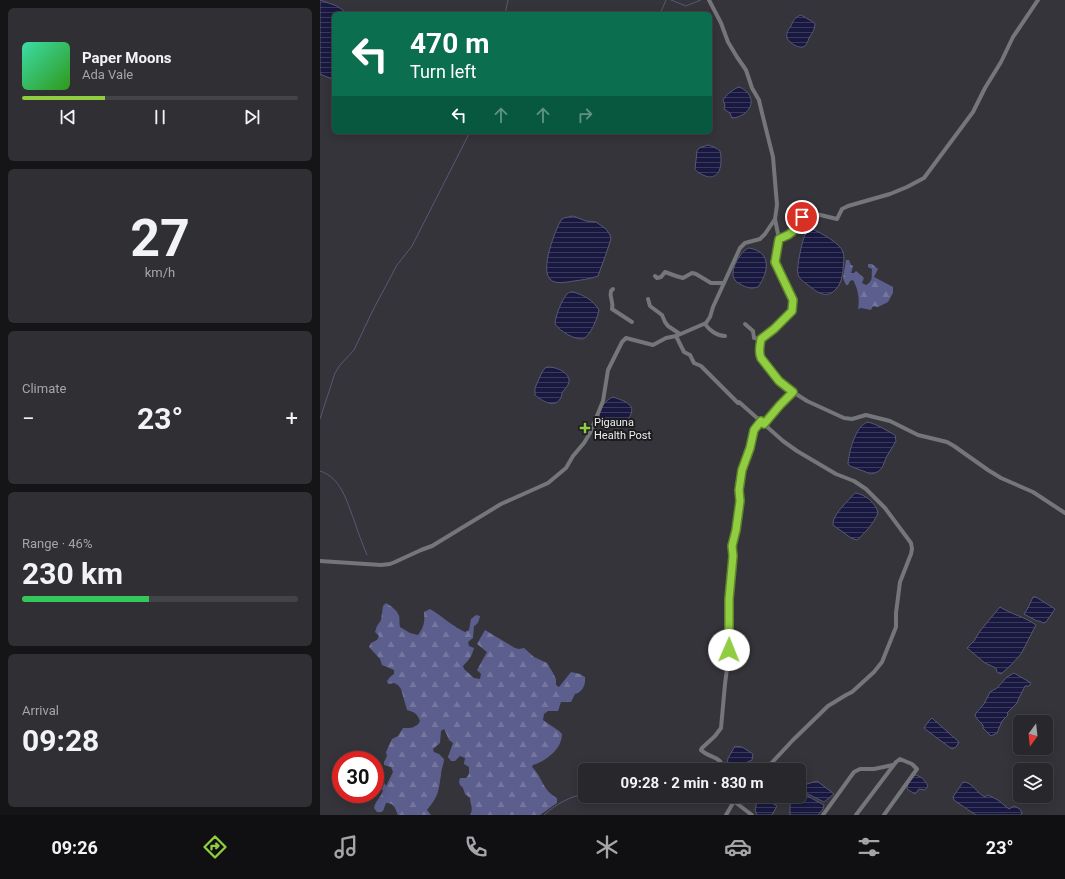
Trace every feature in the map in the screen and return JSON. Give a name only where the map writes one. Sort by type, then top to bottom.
[{"type":"street","points":[[709,0],[721,23],[728,42],[746,70],[752,88],[759,100],[773,157],[777,205],[775,218],[779,239],[775,262],[793,300],[792,311],[774,329],[761,339],[759,347],[761,358],[779,381],[807,401],[844,418],[852,419],[866,415],[890,421],[918,435],[947,442],[1001,478],[1033,492],[1065,513]]},
{"type":"street","points":[[779,239],[792,232],[800,220],[812,213],[837,219],[842,209],[848,206],[890,194],[924,178],[963,128],[1001,62],[1013,37],[1038,0]]},
{"type":"street","points":[[320,561],[381,566],[390,564],[432,546],[500,504],[548,483],[566,468],[590,433],[603,401],[608,370],[622,342],[626,338],[653,345],[666,338],[678,335],[705,324],[710,317],[723,283],[740,248],[745,243],[760,239],[775,218]]},
{"type":"street","points":[[655,276],[657,278],[660,277],[665,272],[683,278],[696,274],[711,283],[723,283]]},
{"type":"street","points":[[613,289],[610,291],[613,304],[612,309],[632,322]]},
{"type":"street","points":[[648,299],[650,306],[662,315],[668,326],[678,335],[684,352],[690,355],[694,362],[701,366],[738,403],[739,402],[783,441],[797,451],[836,474],[854,481],[866,489],[877,499],[911,543],[911,554],[900,582],[896,613],[896,627],[882,662],[874,672],[852,692],[828,706],[772,763]]},
{"type":"street","points":[[705,324],[708,328],[721,336],[725,336]]},
{"type":"street","points":[[745,324],[753,331],[754,338],[761,339]]},
{"type":"street","points":[[722,763],[706,754],[702,748],[721,728],[724,684],[729,647],[729,599],[733,556],[732,546],[739,508],[739,490],[742,470],[750,448],[754,430],[763,423],[793,392]]},
{"type":"street","points":[[823,815],[854,772],[860,769],[893,766],[900,759],[912,764],[917,769],[884,815]]},
{"type":"street","points":[[856,815],[896,762]]},
{"type":"street","points":[[726,815],[734,803]]},
{"type":"street","points":[[736,803],[752,815]]},
{"type":"green space","points":[[846,260],[849,260],[853,266],[851,273],[856,271],[864,278],[862,283],[866,285],[872,278],[872,269],[868,267],[868,264],[872,264],[878,269],[874,277],[893,287],[893,293],[888,302],[878,307],[873,306],[871,310],[861,308],[858,309],[859,298],[855,283],[853,280],[846,285],[843,278]]},
{"type":"green space","points":[[386,603],[394,608],[399,617],[400,627],[410,633],[418,635],[424,624],[424,612],[430,609],[465,632],[469,630],[471,619],[476,615],[480,616],[478,622],[474,626],[473,638],[468,642],[469,646],[474,648],[473,651],[470,658],[463,666],[464,669],[474,678],[480,679],[481,674],[477,670],[487,652],[477,644],[485,630],[515,648],[524,648],[534,657],[547,663],[556,679],[556,685],[559,687],[571,672],[585,677],[583,687],[578,693],[575,694],[571,702],[561,702],[558,711],[548,711],[544,714],[543,720],[562,734],[561,739],[559,745],[552,754],[532,767],[536,771],[545,788],[557,798],[557,803],[540,815],[470,815],[472,808],[470,798],[465,794],[459,782],[460,778],[466,778],[469,774],[469,767],[464,764],[465,758],[460,756],[455,761],[451,761],[448,757],[453,743],[449,740],[444,729],[441,731],[440,743],[433,749],[434,752],[439,754],[444,759],[444,763],[437,794],[427,810],[431,815],[398,815],[393,805],[389,803],[386,803],[383,811],[377,812],[374,808],[376,803],[384,803],[384,783],[386,786],[393,772],[391,767],[384,765],[387,756],[386,752],[392,739],[398,736],[403,728],[411,728],[420,721],[415,713],[407,710],[401,689],[398,685],[394,683],[388,684],[387,681],[394,674],[394,670],[382,665],[380,659],[369,647],[371,643],[377,640],[379,636],[375,632],[381,620],[383,606]]},
{"type":"shaded area","points":[[320,0],[337,6],[345,12],[332,12],[332,79],[320,74]]},
{"type":"shaded area","points":[[801,15],[815,24],[814,30],[803,47],[795,45],[787,38],[788,30],[794,19]]},
{"type":"shaded area","points":[[739,87],[747,92],[751,99],[751,103],[750,107],[744,114],[732,118],[730,113],[724,109],[725,105],[723,100],[730,92]]},
{"type":"shaded area","points":[[708,145],[719,150],[721,156],[720,169],[714,176],[711,177],[703,175],[695,169],[697,151],[699,148]]},
{"type":"shaded area","points":[[573,216],[586,221],[596,222],[606,229],[611,239],[598,276],[589,279],[561,283],[555,282],[550,279],[547,274],[550,250],[555,232],[561,220]]},
{"type":"shaded area","points":[[812,229],[834,242],[843,252],[844,262],[841,280],[837,288],[830,294],[822,294],[815,291],[799,277],[798,274],[804,238],[805,235]]},
{"type":"shaded area","points":[[749,248],[762,254],[766,263],[766,269],[762,281],[758,287],[753,288],[747,287],[735,281],[733,276],[736,262],[742,253]]},
{"type":"shaded area","points":[[573,292],[588,298],[599,310],[589,334],[583,339],[575,338],[560,330],[555,324],[557,313],[563,300],[567,294]]},
{"type":"shaded area","points":[[548,367],[562,371],[569,378],[567,387],[562,393],[561,398],[554,403],[548,403],[535,395],[535,388],[542,372]]},
{"type":"shaded area","points":[[613,397],[627,403],[632,408],[630,417],[619,428],[614,428],[605,423],[599,416],[603,405]]},
{"type":"shaded area","points":[[868,422],[895,435],[896,441],[882,468],[871,474],[848,464],[851,446],[856,434],[863,424]]},
{"type":"shaded area","points":[[855,493],[863,495],[870,500],[877,509],[878,513],[869,528],[857,540],[851,538],[833,525],[835,517]]},
{"type":"shaded area","points":[[1033,597],[1036,597],[1055,609],[1046,622],[1043,623],[1037,621],[1024,614]]},
{"type":"shaded area","points":[[1000,607],[1036,625],[1021,654],[1001,674],[997,672],[996,668],[985,663],[967,648]]},
{"type":"shaded area","points":[[1014,673],[1031,683],[1029,686],[1025,686],[1017,703],[1007,713],[1008,715],[1002,721],[997,733],[991,736],[983,728],[983,725],[975,716],[976,713],[984,704],[990,692],[997,688],[1007,677]]},
{"type":"shaded area","points":[[932,718],[959,742],[956,747],[952,749],[924,728]]},
{"type":"shaded area","points":[[735,746],[742,747],[753,754],[752,760],[746,763],[727,763],[728,758]]},
{"type":"shaded area","points":[[914,775],[922,778],[928,786],[925,790],[919,789],[915,794],[907,789],[908,783]]},
{"type":"shaded area","points":[[817,781],[834,794],[824,802],[806,793],[807,784]]},
{"type":"shaded area","points":[[963,782],[966,782],[972,786],[985,797],[988,795],[998,800],[1009,809],[1014,806],[1020,809],[1022,813],[1021,815],[976,815],[954,800],[953,797]]},
{"type":"shaded area","points":[[806,795],[824,805],[823,809],[818,815],[790,815],[791,803],[806,803]]},
{"type":"shaded area","points":[[757,803],[772,803],[777,806],[772,815],[757,815],[755,810]]},
{"type":"waterway","points":[[505,12],[508,0]]},
{"type":"waterway","points":[[661,12],[666,0]]},
{"type":"waterway","points":[[671,0],[686,6],[701,0]]},
{"type":"waterway","points":[[320,419],[335,373],[340,365],[354,350],[397,265],[412,246],[469,134]]},
{"type":"waterway","points":[[320,471],[333,479],[342,491],[367,555]]},
{"type":"waterway","points":[[544,815],[563,802],[578,796]]},
{"type":"place","name":"Pigauna Health Post","points":[[585,428]]},
{"type":"route","points":[[729,650],[729,599],[733,556],[732,546],[740,501],[739,490],[742,470],[750,448],[754,430],[761,421],[764,424],[793,392],[779,381],[761,358],[759,347],[761,339],[774,329],[792,311],[793,300],[775,262],[779,239],[792,232],[802,217]]}]
